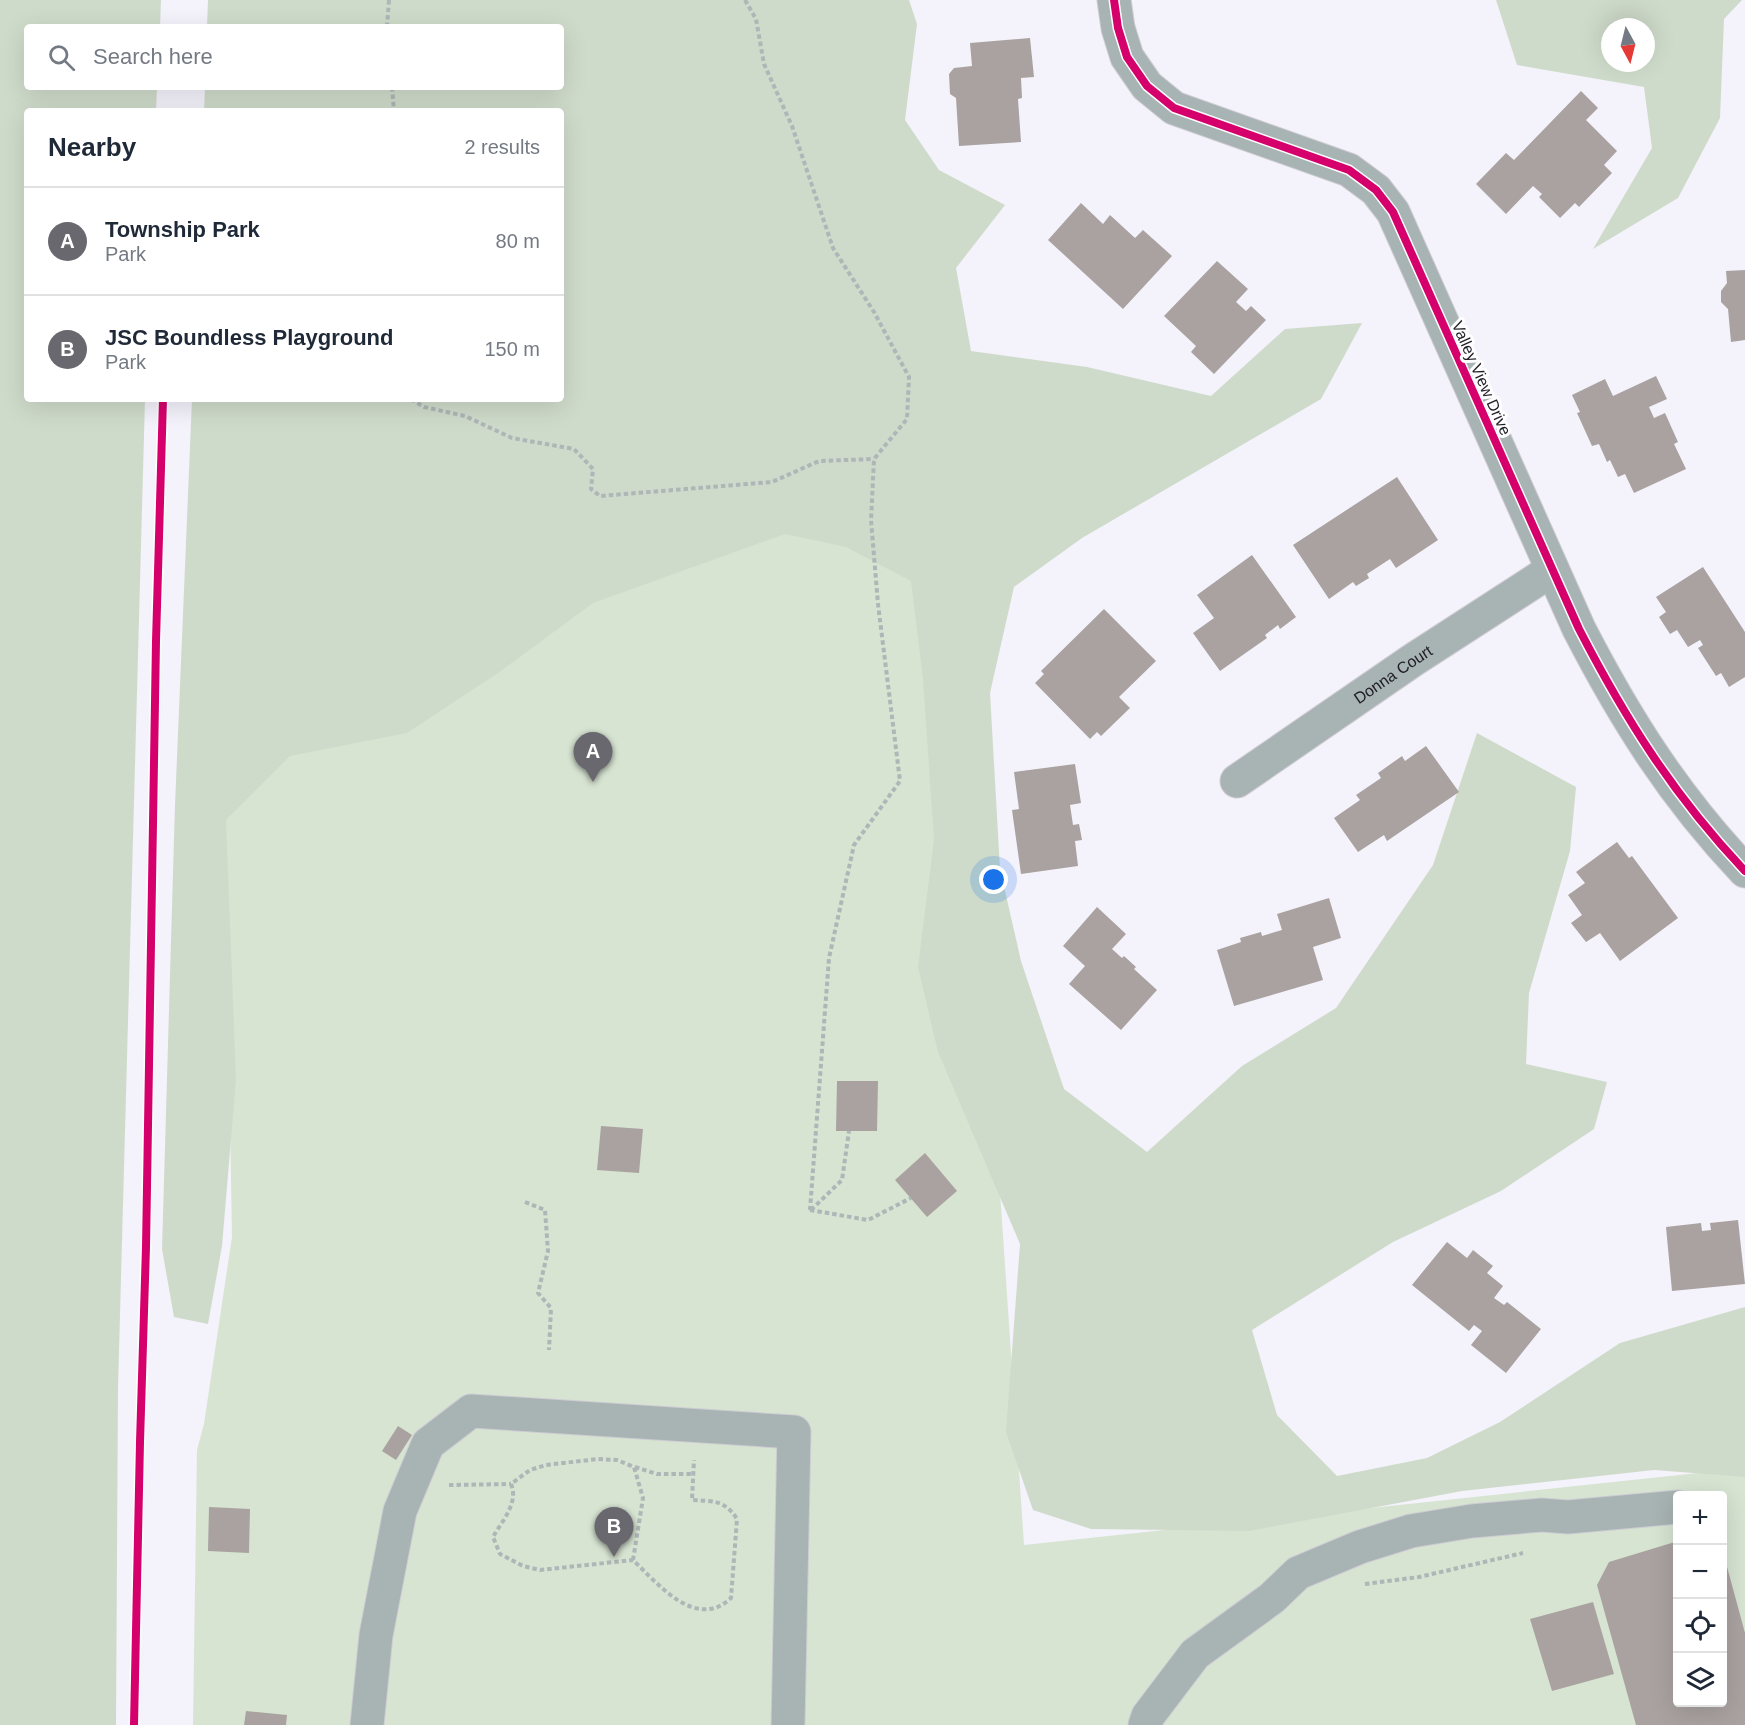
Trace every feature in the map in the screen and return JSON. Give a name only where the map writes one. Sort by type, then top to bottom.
[{"type":"street","name":"Valley View Drive","points":[[1114,0],[1118,28],[1127,57],[1147,86],[1174,108],[1349,170],[1376,190],[1393,212],[1552,570],[1607,684],[1653,758],[1712,835],[1745,871]]},
{"type":"street","name":"Donna Court","points":[[1237,781],[1413,660],[1552,570]]},
{"type":"street","points":[[367,1725],[376,1635],[400,1511],[428,1444],[471,1412],[794,1432],[788,1725]]},
{"type":"street","points":[[1145,1725],[1148,1716],[1195,1654],[1272,1598],[1298,1573],[1360,1547],[1411,1531],[1472,1521],[1542,1515],[1568,1517],[1673,1507]]},
{"type":"path","points":[[387,24],[389,0]]},
{"type":"path","points":[[745,0],[756,19],[764,64],[792,126],[832,248],[874,312],[909,376],[907,419],[874,459],[871,520],[878,604],[900,781],[854,845],[829,958],[810,1210]]},
{"type":"path","points":[[392,90],[394,108]]},
{"type":"path","points":[[416,402],[424,407],[465,416],[512,438],[574,449],[593,469],[591,489],[600,496],[772,482],[819,460],[874,459]]},
{"type":"path","points":[[810,1210],[842,1180],[849,1131]]},
{"type":"path","points":[[810,1210],[868,1220],[911,1198]]},
{"type":"path","points":[[525,1202],[545,1210],[548,1251],[538,1293],[551,1308],[549,1350]]},
{"type":"path","points":[[468,1484],[511,1484],[530,1470],[546,1465],[598,1459],[617,1460],[657,1474],[693,1474]]},
{"type":"path","points":[[633,1560],[643,1498],[634,1467]]},
{"type":"path","points":[[511,1484],[514,1490],[512,1505],[493,1537],[500,1554],[523,1566],[540,1570],[633,1560]]},
{"type":"path","points":[[633,1560],[670,1596],[700,1610],[711,1610],[722,1606],[731,1598],[737,1519],[730,1508],[717,1501],[692,1500]]},
{"type":"path","points":[[1363,1585],[1419,1577],[1531,1551]]},
{"type":"green space","points":[[0,0],[161,0],[160,24],[24,24],[24,90],[157,90],[156,108],[24,108],[24,402],[145,402],[118,1388],[116,1725],[0,1725]]},
{"type":"green space","points":[[208,0],[909,0],[917,24],[905,120],[939,170],[1005,205],[956,268],[971,351],[1087,367],[1211,396],[1285,329],[1362,323],[1321,399],[1082,538],[1014,587],[990,693],[1000,869],[1021,961],[1064,1089],[1147,1152],[1242,1066],[1336,1008],[1433,865],[1477,733],[1576,787],[1570,851],[1529,993],[1526,1064],[1607,1082],[1594,1129],[1501,1191],[1393,1242],[1252,1330],[1277,1415],[1337,1476],[1427,1458],[1500,1422],[1620,1343],[1745,1307],[1745,1477],[1654,1470],[1462,1491],[1249,1531],[1091,1529],[1033,1510],[1006,1432],[1020,1244],[938,1052],[918,967],[934,840],[923,679],[911,581],[846,547],[785,534],[593,603],[501,671],[407,733],[290,756],[226,820],[236,1079],[222,1246],[208,1324],[174,1317],[162,1249],[175,805],[192,402],[564,402],[564,108],[204,108],[205,90],[564,90],[564,24],[207,24]]},
{"type":"green space","points":[[874,0],[959,589],[1024,1545],[1745,1468],[1745,1725],[193,1725],[197,1450],[204,1424],[232,1237],[227,938],[203,626],[556,402],[564,402],[564,108],[561,108],[561,90],[564,90],[564,27]]},
{"type":"green space","points":[[1496,0],[1742,0],[1724,19],[1720,118],[1678,198],[1593,249],[1652,148],[1644,87],[1517,65]]},
{"type":"building","points":[[1030,38],[1034,77],[1021,78],[1022,98],[1018,99],[1021,142],[959,146],[956,98],[950,94],[949,74],[954,68],[972,66],[970,43]]},
{"type":"building","points":[[1581,91],[1598,108],[1586,120],[1617,151],[1604,165],[1612,173],[1579,207],[1575,203],[1560,218],[1539,197],[1542,194],[1533,186],[1506,214],[1476,184],[1506,153],[1514,160]]},
{"type":"building","points":[[1081,203],[1103,224],[1110,215],[1135,238],[1143,230],[1172,256],[1123,309],[1048,240]]},
{"type":"building","points":[[1217,261],[1248,289],[1236,302],[1246,311],[1251,306],[1266,320],[1214,374],[1191,352],[1196,346],[1164,316]]},
{"type":"building","points":[[1745,270],[1745,340],[1731,342],[1728,309],[1721,302],[1721,291],[1727,283],[1726,271]]},
{"type":"building","points":[[1656,376],[1667,399],[1649,407],[1654,418],[1665,413],[1678,442],[1674,444],[1686,469],[1634,493],[1625,474],[1618,477],[1610,460],[1607,462],[1599,444],[1592,446],[1577,413],[1580,412],[1572,395],[1605,379],[1613,396]]},
{"type":"building","points":[[1397,477],[1438,540],[1396,568],[1390,559],[1367,574],[1369,578],[1356,586],[1353,582],[1329,599],[1293,545]]},
{"type":"building","points":[[1252,555],[1296,617],[1280,629],[1278,625],[1265,635],[1267,638],[1220,671],[1193,633],[1214,618],[1197,595]]},
{"type":"building","points":[[1703,567],[1745,632],[1745,677],[1729,687],[1721,673],[1716,676],[1698,648],[1703,645],[1700,640],[1688,647],[1677,630],[1670,634],[1659,617],[1666,612],[1656,597]]},
{"type":"building","points":[[1104,609],[1156,661],[1119,697],[1130,708],[1101,736],[1097,732],[1090,739],[1035,683],[1044,674],[1041,671]]},
{"type":"building","points":[[1426,746],[1459,792],[1387,841],[1384,835],[1358,852],[1334,818],[1360,800],[1356,795],[1381,778],[1378,773],[1402,756],[1405,761]]},
{"type":"building","points":[[1075,764],[1081,803],[1070,805],[1073,825],[1079,824],[1082,840],[1075,841],[1078,866],[1021,874],[1012,810],[1019,809],[1014,772]]},
{"type":"building","points":[[1617,842],[1629,858],[1632,856],[1678,918],[1620,961],[1600,933],[1586,942],[1571,923],[1582,915],[1568,895],[1585,883],[1576,872]]},
{"type":"building","points":[[1329,898],[1341,938],[1313,947],[1323,980],[1234,1006],[1217,950],[1241,942],[1240,938],[1261,932],[1262,936],[1282,930],[1277,914]]},
{"type":"building","points":[[1097,907],[1126,934],[1112,949],[1122,958],[1124,956],[1136,967],[1134,969],[1157,990],[1121,1030],[1069,984],[1085,966],[1063,946]]},
{"type":"building","points":[[837,1081],[878,1081],[877,1131],[836,1131]]},
{"type":"building","points":[[601,1126],[643,1129],[639,1173],[597,1170]]},
{"type":"building","points":[[925,1153],[957,1191],[927,1217],[895,1180]]},
{"type":"building","points":[[1738,1220],[1745,1284],[1672,1291],[1666,1227],[1701,1223],[1702,1231],[1711,1230],[1710,1223]]},
{"type":"building","points":[[1447,1242],[1467,1258],[1473,1250],[1493,1266],[1487,1273],[1503,1286],[1494,1298],[1504,1305],[1507,1302],[1541,1329],[1506,1373],[1471,1345],[1482,1331],[1474,1325],[1469,1331],[1412,1285]]},
{"type":"building","points":[[398,1426],[412,1435],[396,1460],[382,1451]]},
{"type":"building","points":[[209,1507],[250,1509],[249,1553],[208,1551]]},
{"type":"building","points":[[1673,1543],[1673,1707],[1727,1707],[1727,1567],[1745,1633],[1745,1725],[1636,1725],[1597,1585],[1609,1562]]},
{"type":"building","points":[[1593,1602],[1614,1674],[1552,1691],[1530,1619]]},
{"type":"building","points":[[246,1711],[287,1715],[286,1725],[244,1725]]},
{"type":"cycle path","points":[[1114,0],[1118,28],[1127,57],[1147,86],[1174,108],[1349,170],[1376,190],[1393,212],[1579,629],[1633,726],[1653,756],[1719,843],[1745,871]]},
{"type":"cycle path","points":[[134,1725],[163,402]]},
{"type":"place","name":"Township Park","points":[[593,782]]},
{"type":"place","name":"JSC Boundless Playground","points":[[614,1557]]}]
